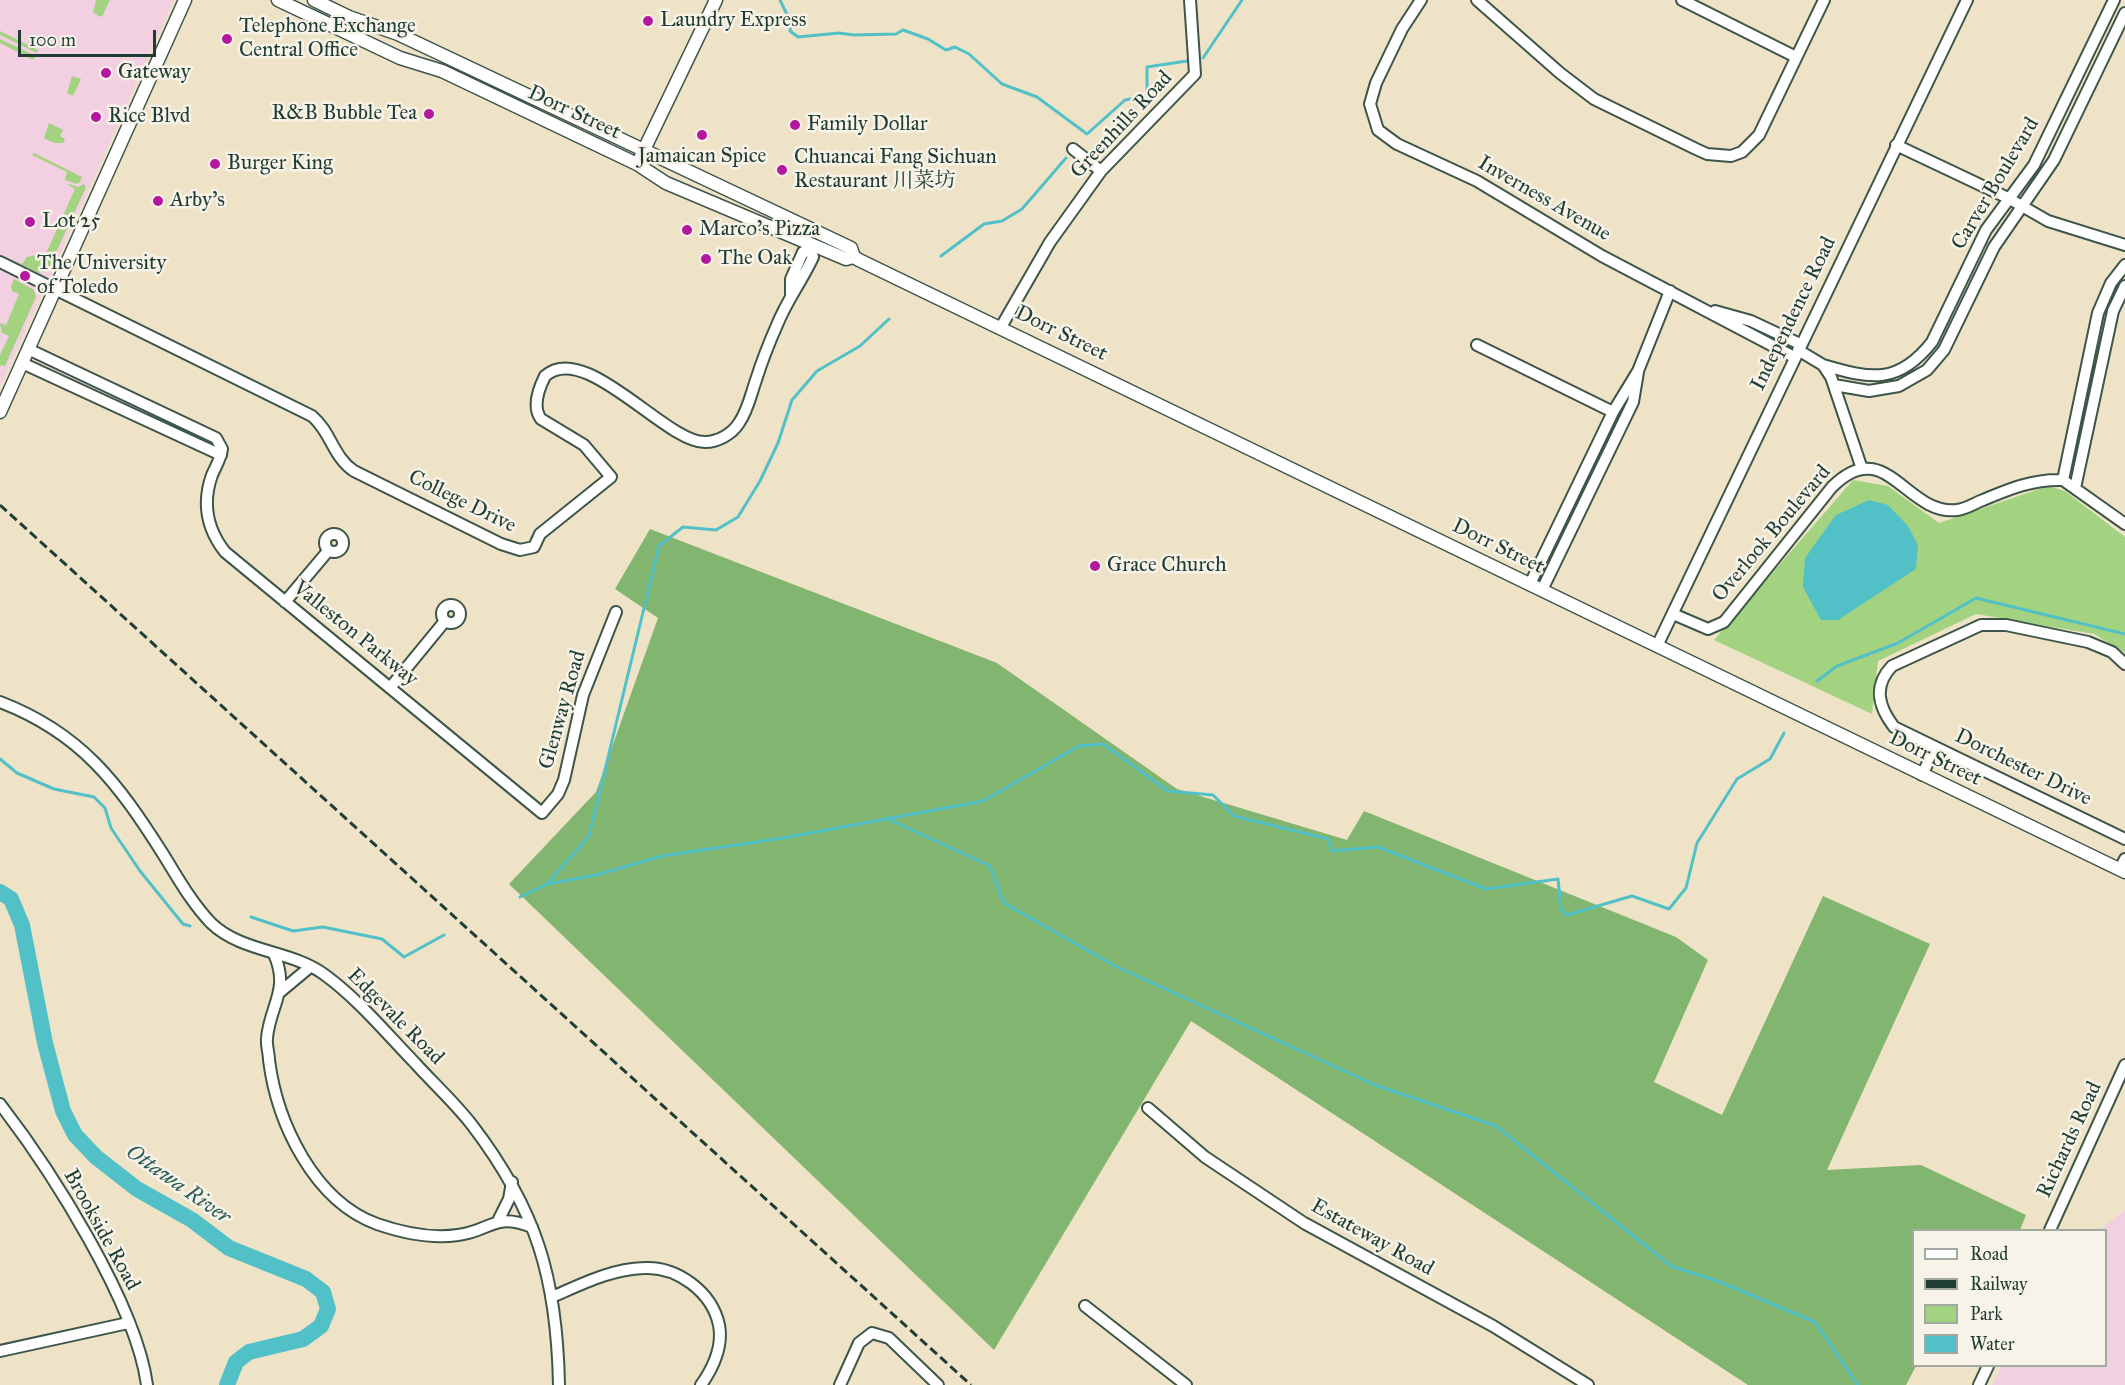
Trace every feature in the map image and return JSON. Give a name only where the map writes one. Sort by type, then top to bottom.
[{"type":"main road","points":[[178,0],[178,16]]},
{"type":"main road","points":[[0,412],[185,0]]},
{"type":"main road","name":"Dorr Street","points":[[278,0],[400,58],[442,71],[637,164],[666,183],[811,248],[846,259],[854,257],[1922,776],[2123,867]]},
{"type":"main road","name":"Dorr Street","points":[[314,0],[349,17],[398,34],[851,248],[854,257]]},
{"type":"main road","points":[[637,164],[716,0]]},
{"type":"street","name":"Greenhills Road","points":[[1001,327],[1050,242],[1101,171],[1195,74],[1190,0]]},
{"type":"street","name":"Inverness Avenue","points":[[1421,0],[1402,29],[1376,83],[1370,104],[1372,118],[1378,130],[1397,144],[1477,181],[1551,226],[1670,291],[1704,307],[1751,321],[1797,351],[1824,364]]},
{"type":"street","points":[[1477,0],[1560,73],[1594,99],[1707,154],[1731,156],[1742,152],[1759,135],[1824,0]]},
{"type":"street","points":[[1683,0],[1796,57]]},
{"type":"street","name":"Independence Road","points":[[1657,646],[1966,0]]},
{"type":"street","name":"Carver Boulevard","points":[[1824,364],[1857,375],[1882,377],[1903,370],[1920,358],[1932,342],[1986,230],[2034,165],[2114,0]]},
{"type":"street","name":"Carver Boulevard","points":[[1834,386],[1869,392],[1884,391],[1913,380],[1927,370],[1944,350],[1994,247],[2054,160],[2125,12]]},
{"type":"street","points":[[1896,145],[2008,198],[2048,221],[2125,245]]},
{"type":"street","points":[[1074,149],[1101,171]]},
{"type":"street","name":"College Drive","points":[[0,262],[312,416],[325,429],[340,459],[354,471],[501,544],[520,550],[534,547],[540,534],[611,477],[584,445],[541,419],[536,408],[545,376],[561,368],[574,369],[634,400],[681,435],[695,441],[712,441],[735,428],[745,414],[774,331],[791,294],[801,284],[813,257],[811,248]]},
{"type":"street","points":[[2125,265],[2111,283],[2098,313],[2063,480],[2125,524]]},
{"type":"street","points":[[2075,488],[2113,311],[2125,286]]},
{"type":"street","points":[[1530,584],[1614,411],[1638,371],[1670,291]]},
{"type":"street","points":[[1477,345],[1614,411],[1622,426]]},
{"type":"street","points":[[22,363],[221,455],[222,449],[216,438],[28,349]]},
{"type":"street","points":[[1824,364],[1834,386],[1862,469]]},
{"type":"street","points":[[1542,590],[1631,407],[1637,388],[1638,371]]},
{"type":"street","points":[[1614,411],[1631,407]]},
{"type":"street","points":[[147,420],[152,408]]},
{"type":"street","name":"Valleston Parkway","points":[[221,455],[207,492],[210,526],[225,552],[542,813]]},
{"type":"street","name":"Overlook Boulevard","points":[[1673,614],[1708,629],[1724,622],[1844,475],[1862,469],[1884,472],[1931,507],[1942,510],[1959,510],[2025,483],[2063,480]]},
{"type":"street","points":[[285,602],[328,551]]},
{"type":"street","name":"Glenway Road","points":[[542,813],[558,794],[564,780],[583,695],[616,612]]},
{"type":"street","points":[[390,688],[445,621]]},
{"type":"street","name":"Dorchester Drive","points":[[2125,664],[2112,652],[2088,642],[2006,625],[1981,625],[1952,636],[1892,666],[1883,676],[1879,688],[1884,714],[1894,727],[2125,839]]},
{"type":"street","name":"Edgevale Road","points":[[0,702],[30,713],[73,740],[102,768],[131,803],[189,897],[208,919],[226,934],[324,974],[356,1001],[471,1124],[512,1182],[544,1256],[552,1297],[558,1382]]},
{"type":"street","name":"Dorchester Drive","points":[[1922,776],[1935,748]]},
{"type":"street","points":[[274,954],[280,972],[280,992],[267,1038],[272,1078],[293,1139],[332,1194],[353,1212],[376,1224],[417,1235],[459,1235],[498,1221],[532,1227]]},
{"type":"street","points":[[280,992],[310,967]]},
{"type":"street","name":"Richards Road","points":[[2050,1229],[2125,1065]]},
{"type":"street","name":"Brookside Road","points":[[0,1104],[50,1177],[88,1240],[128,1323],[145,1371],[147,1385]]},
{"type":"street","name":"Estateway Road","points":[[1148,1108],[1205,1157],[1297,1218],[1493,1326],[1588,1385]]},
{"type":"street","points":[[498,1221],[508,1199],[512,1182]]},
{"type":"street","points":[[552,1297],[616,1271],[646,1267],[684,1278],[699,1289],[719,1325],[717,1356],[701,1385]]},
{"type":"street","points":[[1084,1306],[1186,1385]]},
{"type":"street","points":[[0,1351],[128,1323]]},
{"type":"street","points":[[840,1385],[859,1343],[872,1333],[889,1338],[938,1385]]},
{"type":"street","points":[[1979,1385],[1987,1367]]},
{"type":"shaded area","name":"The University of Toledo","points":[[0,0],[174,0],[0,387]]},
{"type":"shaded area","points":[[2125,1210],[2125,1385],[1992,1385],[2001,1367],[2107,1367],[2107,1229],[2101,1229]]},
{"type":"green space","points":[[96,0],[110,0],[102,17],[93,13]]},
{"type":"green space","points":[[0,31],[38,50],[37,53],[0,35]]},
{"type":"green space","points":[[0,39],[36,56],[33,60],[0,43]]},
{"type":"green space","points":[[72,76],[81,79],[73,96],[67,93]]},
{"type":"green space","points":[[49,123],[63,130],[60,136],[65,139],[63,143],[54,143],[44,138]]},
{"type":"green space","points":[[34,153],[82,177],[80,182],[77,184],[65,180],[67,172],[32,155]]},
{"type":"green space","points":[[69,184],[78,187],[84,184],[86,187],[49,268],[39,273],[0,254],[22,264],[27,257],[37,255],[44,258],[75,189]]},
{"type":"green space","points":[[14,279],[34,290],[36,297],[5,366],[0,367],[0,355],[9,336],[2,333],[0,323],[6,325],[19,294],[12,291],[11,286]]},
{"type":"green space","points":[[1853,480],[1888,486],[1939,523],[2048,486],[2065,491],[2125,537],[2125,653],[2094,634],[1976,614],[1878,661],[1872,714],[1714,640]]},
{"type":"green space","points":[[650,529],[997,663],[1177,789],[1347,840],[1364,811],[1676,937],[1708,960],[1654,1082],[1722,1115],[1823,896],[1930,944],[1827,1170],[1921,1165],[2026,1215],[2020,1229],[1912,1229],[1912,1367],[1915,1367],[1906,1385],[1748,1385],[1191,1021],[994,1350],[509,884],[596,792],[658,618],[615,589]]},
{"type":"water","points":[[1869,500],[1888,505],[1908,526],[1918,545],[1916,569],[1838,620],[1821,620],[1803,587],[1805,558],[1836,515]]},
{"type":"waterway","points":[[780,0],[791,23],[790,31],[798,37],[839,33],[896,34],[903,30],[928,39],[946,50],[955,47],[969,54],[1002,84],[1037,97],[1087,134],[1125,100],[1147,96],[1147,67],[1187,61]]},
{"type":"waterway","points":[[1203,58],[1242,0]]},
{"type":"waterway","points":[[941,256],[984,224],[1002,221],[1022,209],[1066,158]]},
{"type":"waterway","points":[[520,897],[547,884],[589,836],[659,546],[683,527],[716,530],[738,517],[760,481],[778,443],[792,400],[817,371],[860,346],[889,319]]},
{"type":"waterway","points":[[1817,681],[1837,666],[1898,643],[1976,598],[2125,634]]},
{"type":"waterway","points":[[547,884],[596,875],[662,856],[783,838],[983,801],[1079,746],[1103,744],[1168,791],[1213,795],[1234,816],[1328,839],[1332,851],[1378,847],[1486,889],[1558,879],[1561,909],[1567,915],[1632,896],[1669,909],[1686,888],[1697,843],[1737,779],[1770,759],[1784,733]]},
{"type":"waterway","points":[[0,759],[17,773],[54,789],[94,797],[105,808],[111,828],[140,871],[183,924],[190,926]]},
{"type":"waterway","points":[[886,818],[990,866],[1004,903],[1113,965],[1375,1085],[1496,1126],[1671,1266],[1720,1282],[1815,1322],[1858,1385]]},
{"type":"waterway","name":"Ottawa River","points":[[0,892],[11,899],[22,925],[45,1043],[63,1111],[75,1135],[96,1157],[137,1189],[192,1220],[229,1248],[306,1279],[323,1292],[328,1309],[321,1326],[303,1339],[249,1352],[236,1362],[227,1385]]},
{"type":"waterway","points":[[251,917],[293,931],[323,927],[382,939],[404,957],[444,935]]},
{"type":"railway","points":[[0,505],[971,1385]]},
{"type":"place","name":"Laundry Express","points":[[648,21]]},
{"type":"place","name":"Telephone Exchange Central Office","points":[[227,39]]},
{"type":"place","name":"Gateway","points":[[106,73]]},
{"type":"place","name":"R&B Bubble Tea","points":[[429,114]]},
{"type":"place","name":"Rice Blvd","points":[[96,117]]},
{"type":"place","name":"Family Dollar","points":[[795,125]]},
{"type":"place","name":"Jamaican Spice","points":[[702,135]]},
{"type":"place","name":"Burger King","points":[[215,164]]},
{"type":"place","name":"Chuancai Fang Sichuan Restaurant 川菜坊","points":[[782,170]]},
{"type":"place","name":"Arby's","points":[[158,201]]},
{"type":"place","name":"Lot 25","points":[[30,222]]},
{"type":"place","name":"Marco's Pizza","points":[[687,230]]},
{"type":"place","name":"The Oak","points":[[706,259]]},
{"type":"place","name":"The University of Toledo","points":[[25,276]]},
{"type":"place","name":"Grace Church","points":[[1095,566]]}]
